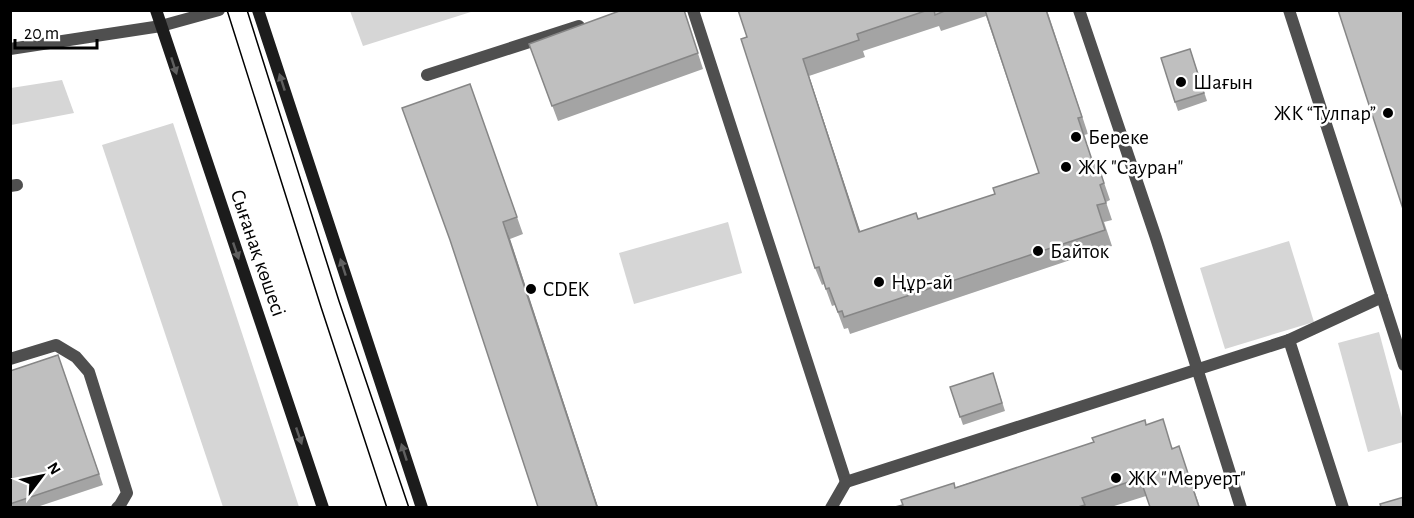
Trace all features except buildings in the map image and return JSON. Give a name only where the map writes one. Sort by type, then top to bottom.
[{"type":"main road","name":"Сығанақ көшесі","points":[[156,10],[323,507]]},
{"type":"main road","points":[[258,10],[422,507]]},
{"type":"street","points":[[10,49],[161,26],[219,10]]},
{"type":"street","points":[[693,10],[846,482]]},
{"type":"street","points":[[1079,10],[1152,226],[1241,507]]},
{"type":"street","points":[[1289,10],[1404,365]]},
{"type":"street","points":[[427,75],[595,21]]},
{"type":"street","points":[[831,507],[846,482],[1289,340],[1382,297]]},
{"type":"street","points":[[1289,340],[1343,507]]},
{"type":"street","points":[[10,358],[56,345],[76,357],[88,372],[127,493],[120,506],[117,507]]},
{"type":"shaded area","points":[[350,10],[474,11],[363,46]]},
{"type":"shaded area","points":[[62,80],[74,113],[11,125],[11,88]]},
{"type":"shaded area","points":[[173,123],[299,507],[223,507],[102,145]]},
{"type":"shaded area","points":[[728,222],[742,273],[634,304],[619,253]]},
{"type":"shaded area","points":[[1289,241],[1314,322],[1225,349],[1200,268]]},
{"type":"shaded area","points":[[1379,332],[1403,421],[1403,442],[1368,452],[1338,343]]},
{"type":"tram line","points":[[227,10],[387,508]]},
{"type":"tram line","points":[[247,10],[339,301],[409,508]]},
{"type":"place","name":"Шағын","points":[[1181,82]]},
{"type":"place","name":"ЖК “Тулпар”","points":[[1388,113]]},
{"type":"place","name":"Береке","points":[[1076,137]]},
{"type":"place","name":"ЖК \"Сауран\"","points":[[1066,167]]},
{"type":"place","name":"Байток","points":[[1038,251]]},
{"type":"place","name":"Ңұр-ай","points":[[879,282]]},
{"type":"place","name":"CDEK","points":[[531,289]]},
{"type":"place","name":"ЖК \"Меруерт\"","points":[[1116,478]]}]
